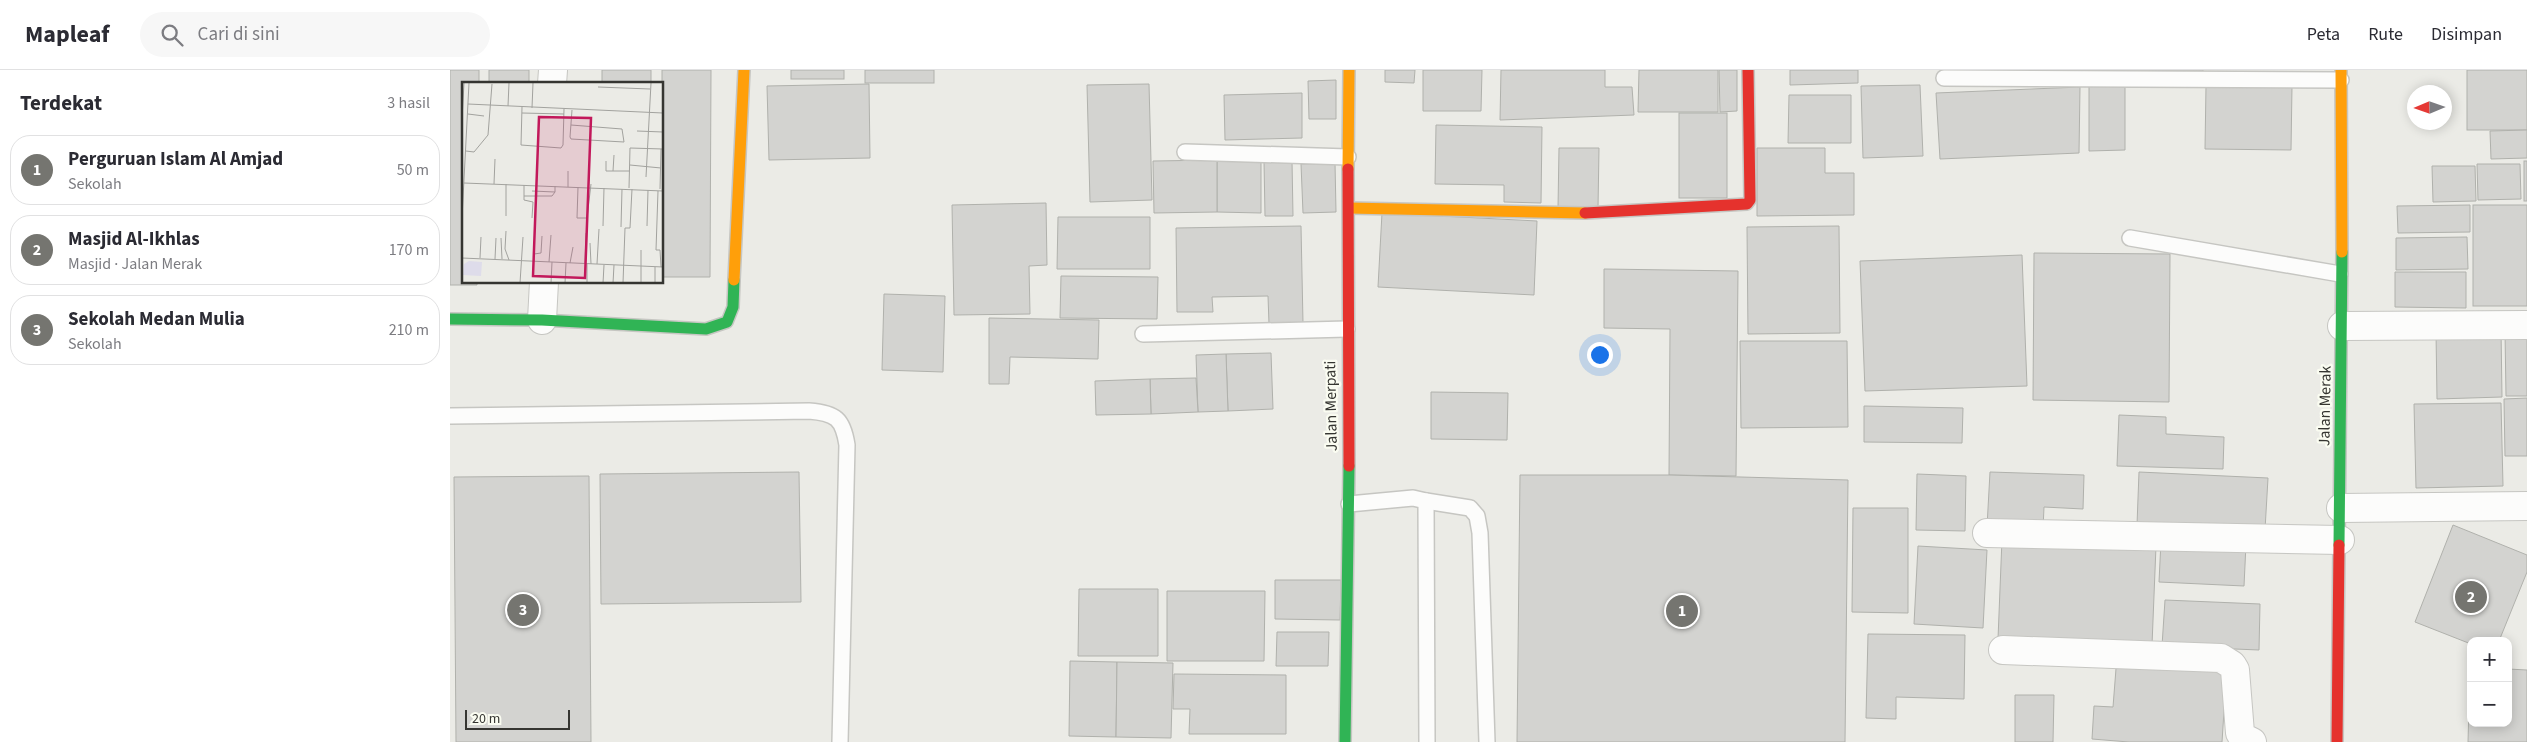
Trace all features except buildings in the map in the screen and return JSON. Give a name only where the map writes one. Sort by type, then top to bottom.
[{"type":"street","points":[[450,319],[542,320],[706,329],[727,322],[734,307],[744,70]]},
{"type":"street","name":"Jalan Merpati","points":[[1345,742],[1349,504],[1346,329],[1349,208],[1349,70]]},
{"type":"street","points":[[1349,208],[1588,213],[1746,204],[1750,200],[1748,70]]},
{"type":"street","name":"Jalan Merak","points":[[2337,742],[2342,326],[2340,274],[2341,75]]},
{"type":"street","points":[[542,320],[544,284]]},
{"type":"street","points":[[2342,326],[2527,325]]},
{"type":"street","points":[[2340,508],[2527,506]]},
{"type":"street","points":[[1987,533],[2340,540]]},
{"type":"street","points":[[2002,650],[2221,658],[2232,665],[2235,670],[2240,733],[2244,738],[2252,742]]},
{"type":"lane","points":[[1944,78],[2341,75]]},
{"type":"lane","points":[[1185,152],[1348,157]]},
{"type":"lane","points":[[2130,238],[2340,274]]},
{"type":"lane","points":[[1143,334],[1346,329]]},
{"type":"lane","points":[[450,416],[810,411],[825,412],[835,417],[841,423],[847,445],[840,742]]},
{"type":"lane","points":[[1349,504],[1413,498],[1470,508],[1477,516],[1480,533],[1487,742]]},
{"type":"lane","points":[[1426,501],[1428,520],[1427,742]]},
{"type":"traffic: fast","points":[[2339,545],[2342,252]]},
{"type":"traffic: fast","points":[[450,319],[542,320],[706,329],[727,322],[733,307],[734,280]]},
{"type":"traffic: fast","points":[[1345,742],[1349,466]]},
{"type":"traffic: slow","points":[[734,280],[744,70]]},
{"type":"traffic: slow","points":[[1348,169],[1349,70]]},
{"type":"traffic: slow","points":[[2341,70],[2342,252]]},
{"type":"traffic: slow","points":[[1349,208],[1585,213]]},
{"type":"traffic: jam","points":[[1585,213],[1747,204],[1750,200],[1748,70]]},
{"type":"traffic: jam","points":[[1348,169],[1349,466]]},
{"type":"traffic: jam","points":[[2337,742],[2339,545]]},
{"type":"place","name":"Masjid Al-Ikhlas","points":[[2471,597]]},
{"type":"place","name":"Sekolah Medan Mulia","points":[[523,610]]},
{"type":"place","name":"Perguruan Islam Al Amjad","points":[[1682,611]]}]
